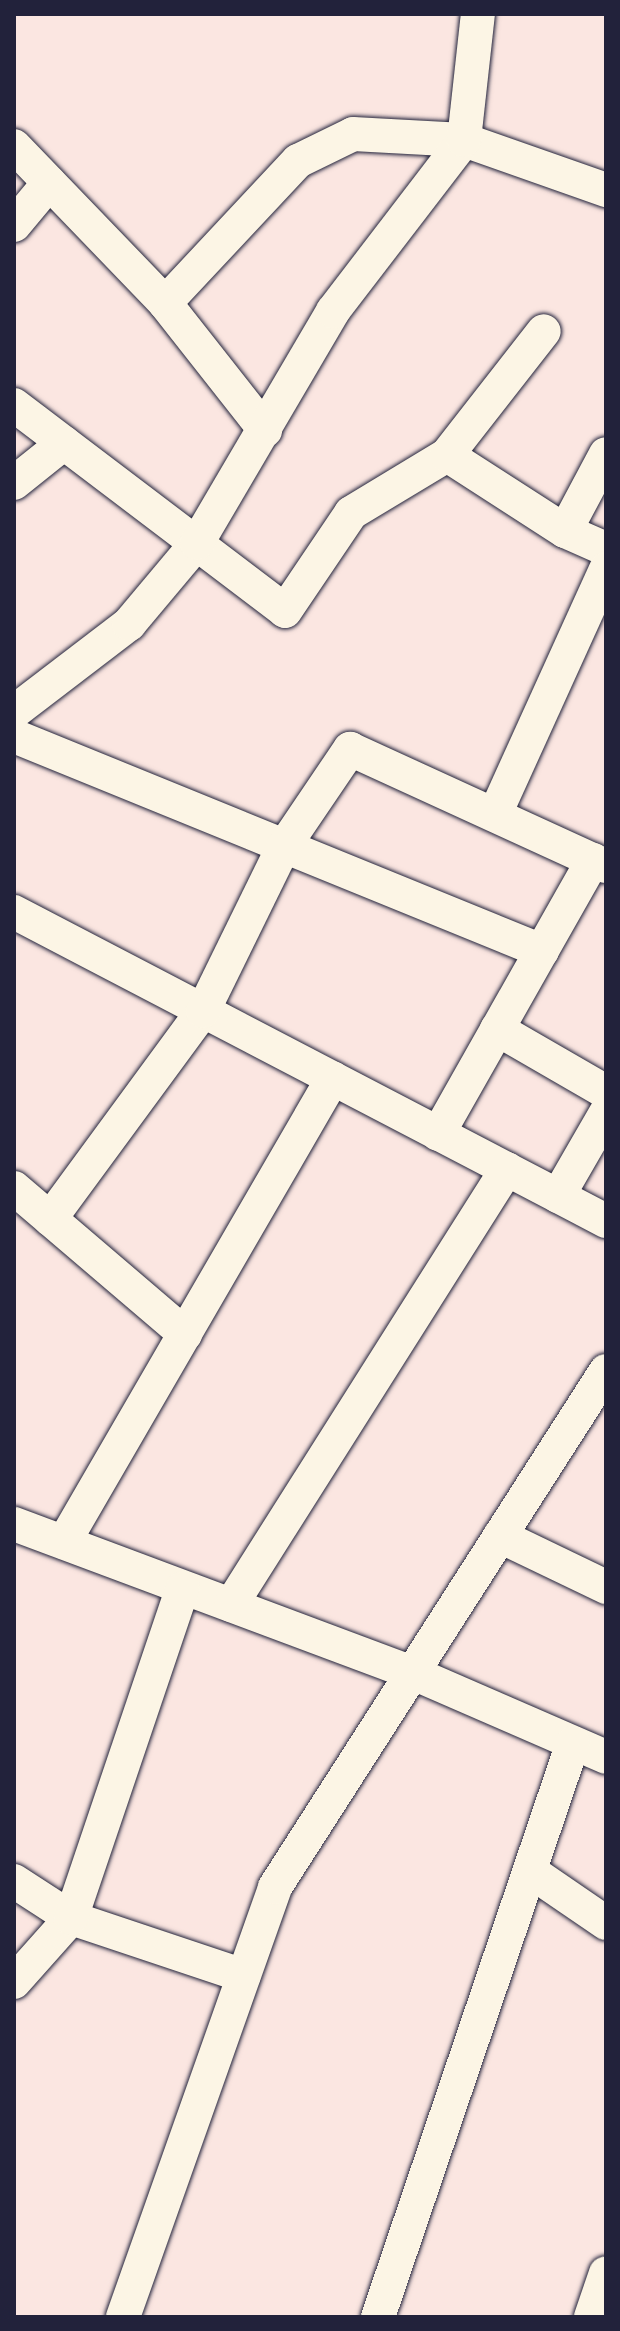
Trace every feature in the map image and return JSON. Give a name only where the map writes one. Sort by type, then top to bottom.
[{"type":"street","points":[[14,712],[129,624],[197,543],[333,311],[464,140],[478,14]]},
{"type":"street","points":[[165,303],[298,161],[328,143],[353,134],[464,140],[606,190]]},
{"type":"street","points":[[14,146],[165,303],[265,430]]},
{"type":"street","points":[[14,225],[49,183]]},
{"type":"street","points":[[14,405],[285,611],[351,513],[447,455],[544,331]]},
{"type":"street","points":[[14,483],[64,443]]},
{"type":"street","points":[[565,531],[606,454]]},
{"type":"street","points":[[447,455],[565,531],[606,549]]},
{"type":"street","points":[[495,814],[606,569]]},
{"type":"street","points":[[14,736],[542,951]]},
{"type":"street","points":[[50,1219],[203,1011],[283,848],[350,749],[599,863],[542,951],[438,1134]]},
{"type":"street","points":[[14,912],[606,1221]]},
{"type":"street","points":[[497,1029],[606,1092]]},
{"type":"street","points":[[64,1542],[333,1078]]},
{"type":"street","points":[[558,1196],[606,1113]]},
{"type":"street","points":[[231,1605],[507,1169]]},
{"type":"street","points":[[14,1188],[185,1334]]},
{"type":"street","points":[[123,2317],[275,1887],[606,1371]]},
{"type":"street","points":[[14,1524],[413,1673],[606,1757]]},
{"type":"street","points":[[500,1536],[606,1587]]},
{"type":"street","points":[[14,1982],[71,1918],[183,1588]]},
{"type":"street","points":[[378,2317],[573,1743]]},
{"type":"street","points":[[530,1871],[606,1923]]},
{"type":"street","points":[[14,1881],[71,1918],[244,1976]]},
{"type":"street","points":[[591,2317],[606,2273]]}]
